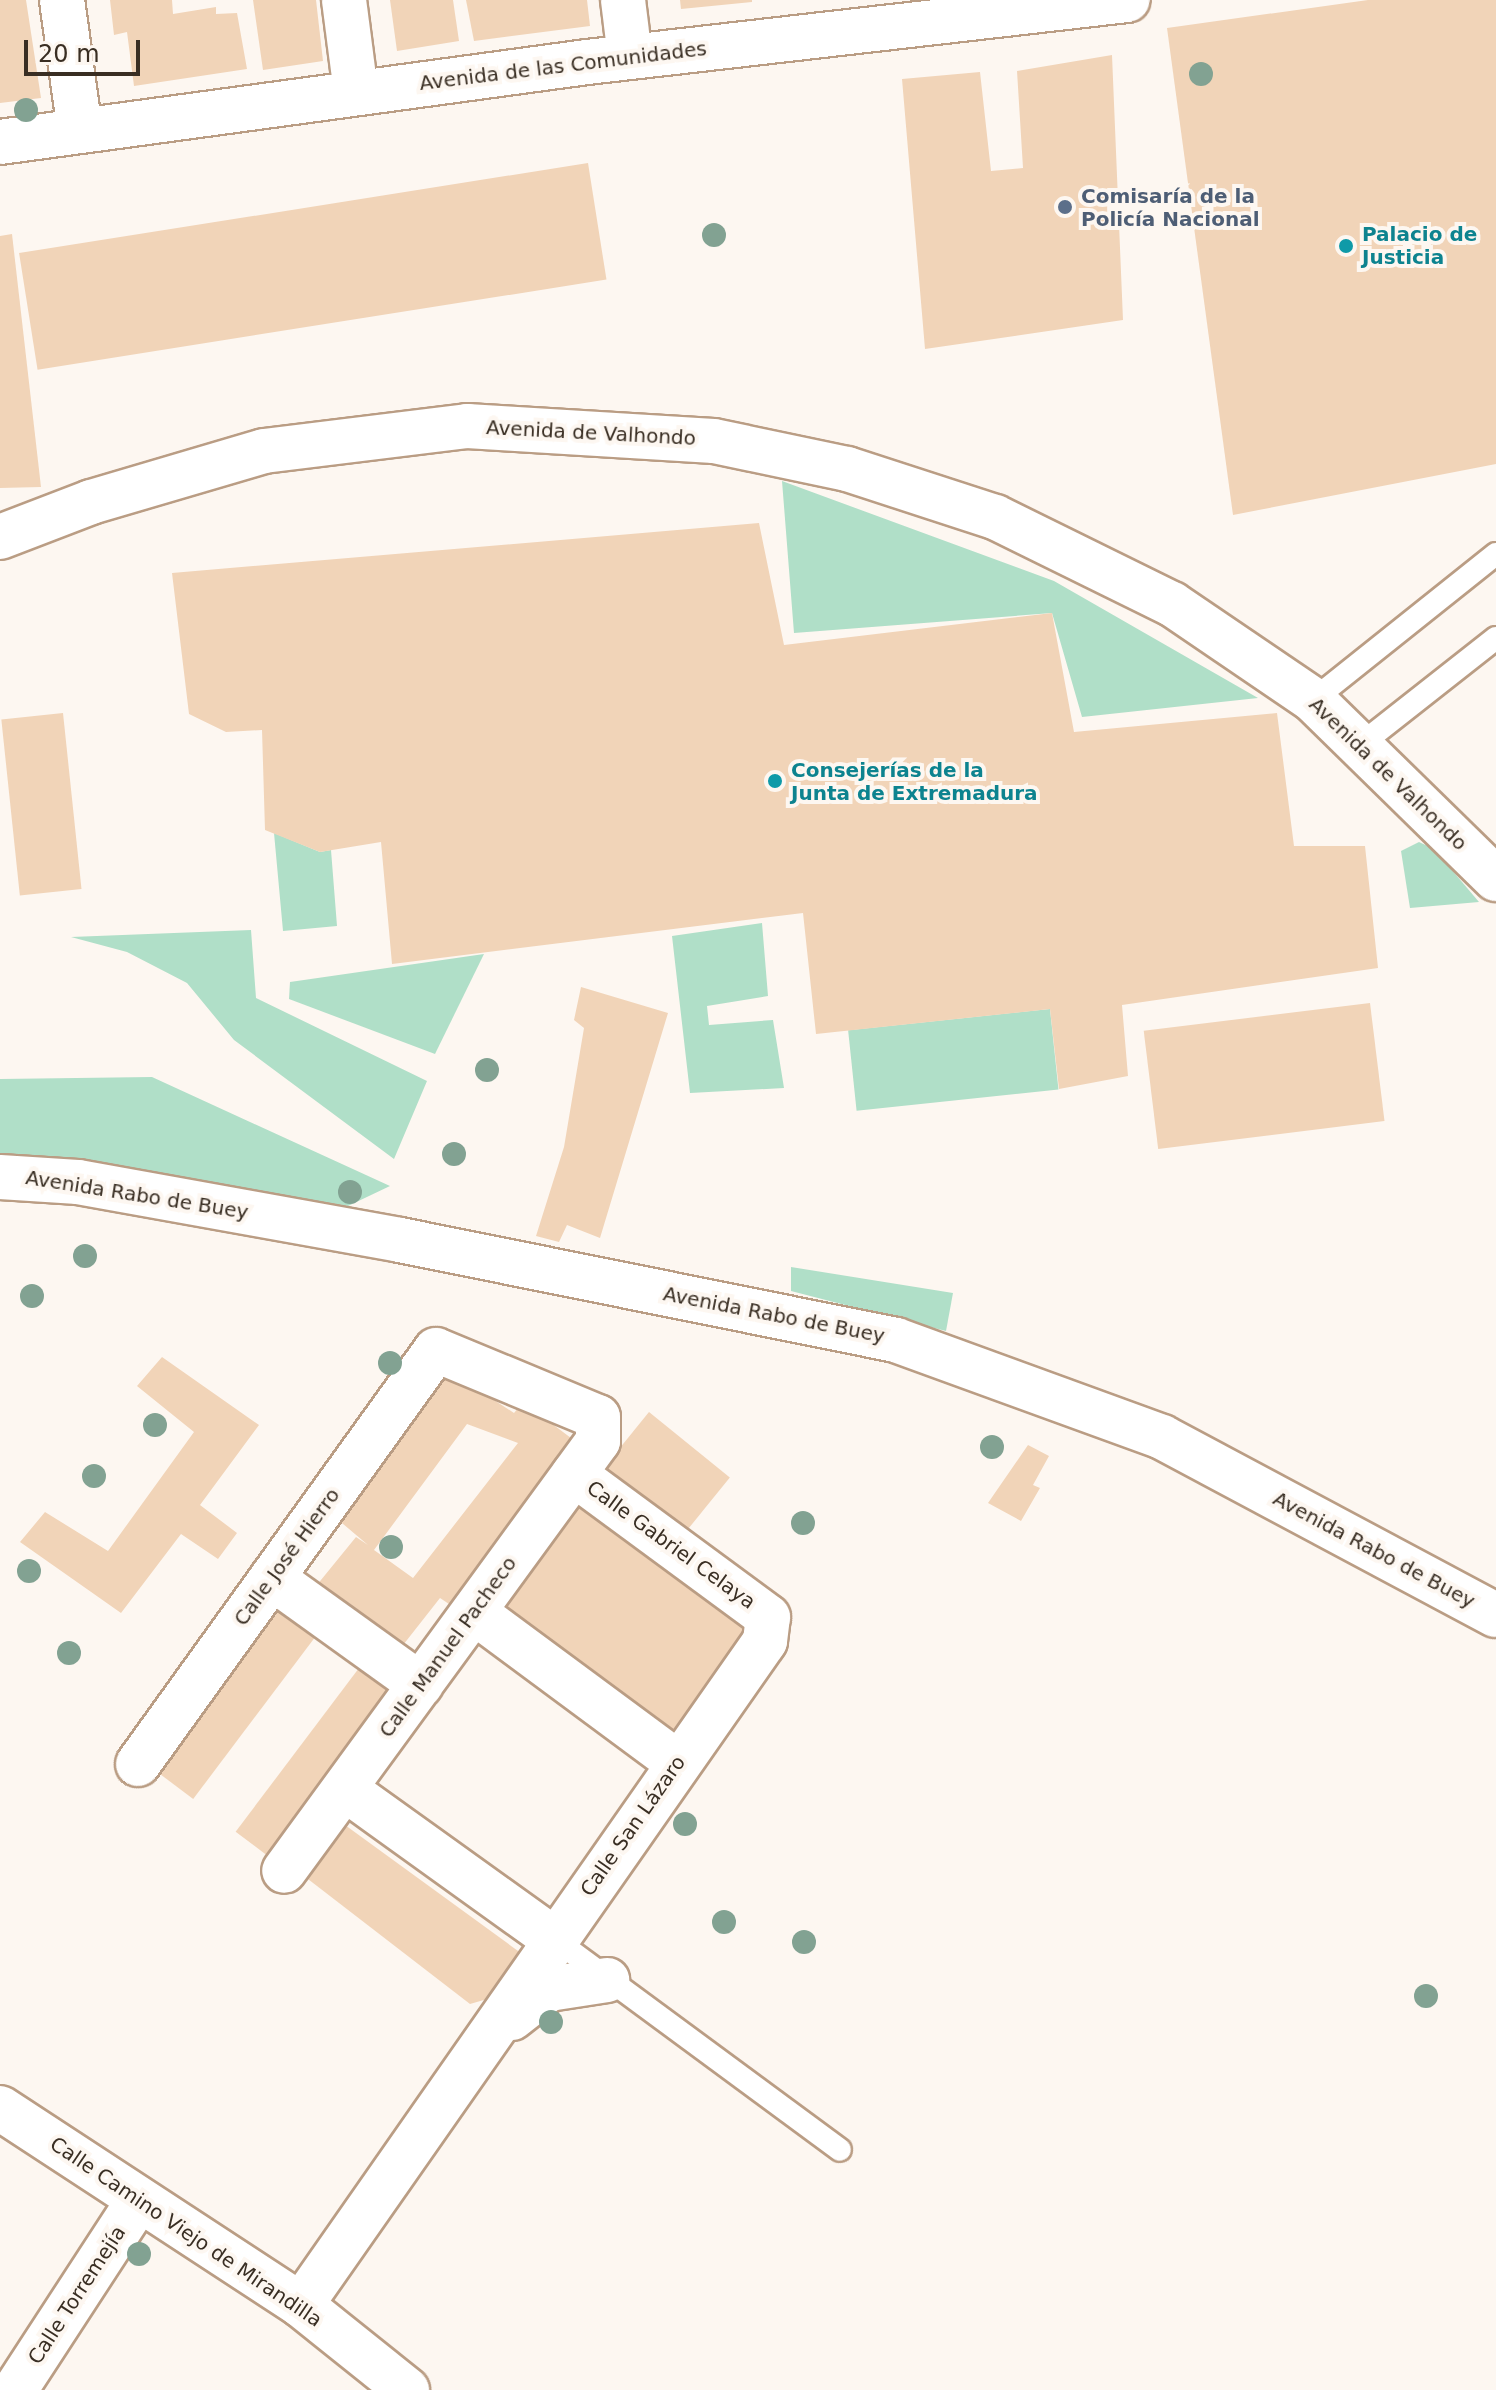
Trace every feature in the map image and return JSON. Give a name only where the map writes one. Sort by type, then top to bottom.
[{"type":"street","points":[[62,0],[80,131]]},
{"type":"street","points":[[344,0],[356,92]]},
{"type":"street","points":[[623,0],[630,57]]},
{"type":"street","name":"Avenida de las Comunidades","points":[[0,142],[630,57],[1120,1]]},
{"type":"street","name":"Avenida de Valhondo","points":[[0,537],[91,502],[264,451],[467,426],[714,441],[847,469],[995,517],[1172,604],[1313,700],[1496,879]]},
{"type":"street","name":"Avenida Rabo de Buey","points":[[0,1177],[78,1182],[369,1234],[896,1340],[1162,1437],[1496,1615]]},
{"type":"street","name":"Calle José Hierro","points":[[138,1764],[436,1350],[598,1417]]},
{"type":"street","name":"Calle Manuel Pacheco","points":[[284,1871],[598,1441],[598,1417]]},
{"type":"street","name":"Calle Gabriel Celaya","points":[[574,1474],[768,1617]]},
{"type":"street","points":[[272,1578],[421,1685]]},
{"type":"street","points":[[474,1612],[677,1762]]},
{"type":"street","name":"Calle San Lázaro","points":[[301,2305],[492,2035],[554,1939],[677,1762],[765,1641],[768,1617]]},
{"type":"street","points":[[345,1789],[554,1939]]},
{"type":"street","name":"Calle San Lázaro","points":[[492,2035],[549,1989],[607,1980]]},
{"type":"street","name":"Calle Camino Viejo de Mirandilla","points":[[0,2108],[301,2305],[407,2390]]},
{"type":"street","name":"Calle Torremejía","points":[[15,2390],[139,2200]]},
{"type":"lane","points":[[1313,700],[1496,554]]},
{"type":"lane","points":[[1360,745],[1496,638]]},
{"type":"lane","points":[[554,1939],[840,2150]]},
{"type":"green space","points":[[782,481],[1054,581],[1258,698],[1082,717],[1052,613],[794,633]]},
{"type":"green space","points":[[274,833],[320,852],[331,850],[337,926],[283,931]]},
{"type":"green space","points":[[1419,842],[1434,849],[1479,902],[1410,908],[1401,851]]},
{"type":"green space","points":[[762,923],[768,996],[707,1006],[709,1025],[773,1020],[784,1088],[690,1093],[672,936]]},
{"type":"green space","points":[[251,930],[256,998],[427,1081],[394,1159],[234,1040],[187,983],[127,952],[71,937]]},
{"type":"green space","points":[[484,954],[435,1054],[289,999],[290,982]]},
{"type":"green space","points":[[1050,1009],[1058,1090],[857,1111],[848,1030]]},
{"type":"green space","points":[[152,1077],[390,1186],[348,1206],[121,1168],[0,1162],[0,1079]]},
{"type":"green space","points":[[791,1267],[953,1293],[946,1331],[791,1291]]},
{"type":"building","points":[[0,0],[26,0],[41,98],[0,103]]},
{"type":"building","points":[[110,0],[172,0],[173,14],[216,7],[216,14],[237,13],[247,69],[134,86],[127,32],[114,35]]},
{"type":"building","points":[[253,0],[316,0],[323,61],[263,70]]},
{"type":"building","points":[[390,0],[453,0],[459,41],[397,51]]},
{"type":"building","points":[[466,0],[587,0],[590,26],[474,41]]},
{"type":"building","points":[[680,0],[752,0],[752,2],[681,9]]},
{"type":"building","name":"Palacio de Justicia","points":[[1368,0],[1496,0],[1496,464],[1233,515],[1167,28]]},
{"type":"building","name":"Comisaría de la Policía Nacional","points":[[1112,55],[1123,320],[925,349],[902,79],[980,72],[991,171],[1023,168],[1017,71]]},
{"type":"building","points":[[588,163],[606,280],[38,370],[19,253]]},
{"type":"building","points":[[12,234],[41,487],[0,488],[0,236]]},
{"type":"building","name":"Consejerías de la Junta de Extremadura","points":[[759,523],[784,645],[1052,613],[1074,732],[1277,713],[1294,846],[1365,846],[1378,968],[1122,1005],[1128,1076],[1059,1089],[1050,1009],[816,1034],[803,913],[392,964],[381,842],[320,852],[265,830],[262,730],[226,732],[189,714],[172,573]]},
{"type":"building","points":[[63,713],[82,889],[20,896],[1,719]]},
{"type":"building","points":[[581,987],[668,1013],[600,1238],[567,1225],[559,1242],[536,1236],[564,1147],[584,1028],[574,1020]]},
{"type":"building","points":[[1370,1003],[1385,1121],[1158,1149],[1144,1031]]},
{"type":"building","points":[[162,1357],[259,1425],[200,1505],[237,1533],[218,1559],[181,1534],[121,1613],[20,1542],[45,1512],[108,1551],[194,1432],[137,1386]]},
{"type":"building","points":[[450,1371],[514,1413],[523,1402],[575,1441],[452,1606],[440,1598],[396,1654],[312,1591],[356,1537],[368,1545],[336,1518]],"holes":[[[467,1424],[518,1443],[413,1578],[374,1550]]]},
{"type":"building","points":[[649,1412],[730,1477],[682,1537],[601,1471]]},
{"type":"building","points":[[1028,1445],[1049,1456],[1033,1485],[1040,1488],[1021,1521],[988,1503]]},
{"type":"building","points":[[577,1503],[749,1628],[668,1740],[496,1615]]},
{"type":"building","points":[[280,1609],[316,1636],[193,1799],[157,1772]]},
{"type":"building","points":[[359,1668],[394,1694],[271,1858],[236,1832]]},
{"type":"building","points":[[345,1825],[525,1956],[501,1995],[470,2004],[304,1876]]},
{"type":"place","name":"Comisaría de la Policía Nacional","points":[[1065,207]]},
{"type":"place","name":"Palacio de Justicia","points":[[1346,246]]},
{"type":"place","name":"Consejerías de la Junta de Extremadura","points":[[775,781]]}]
